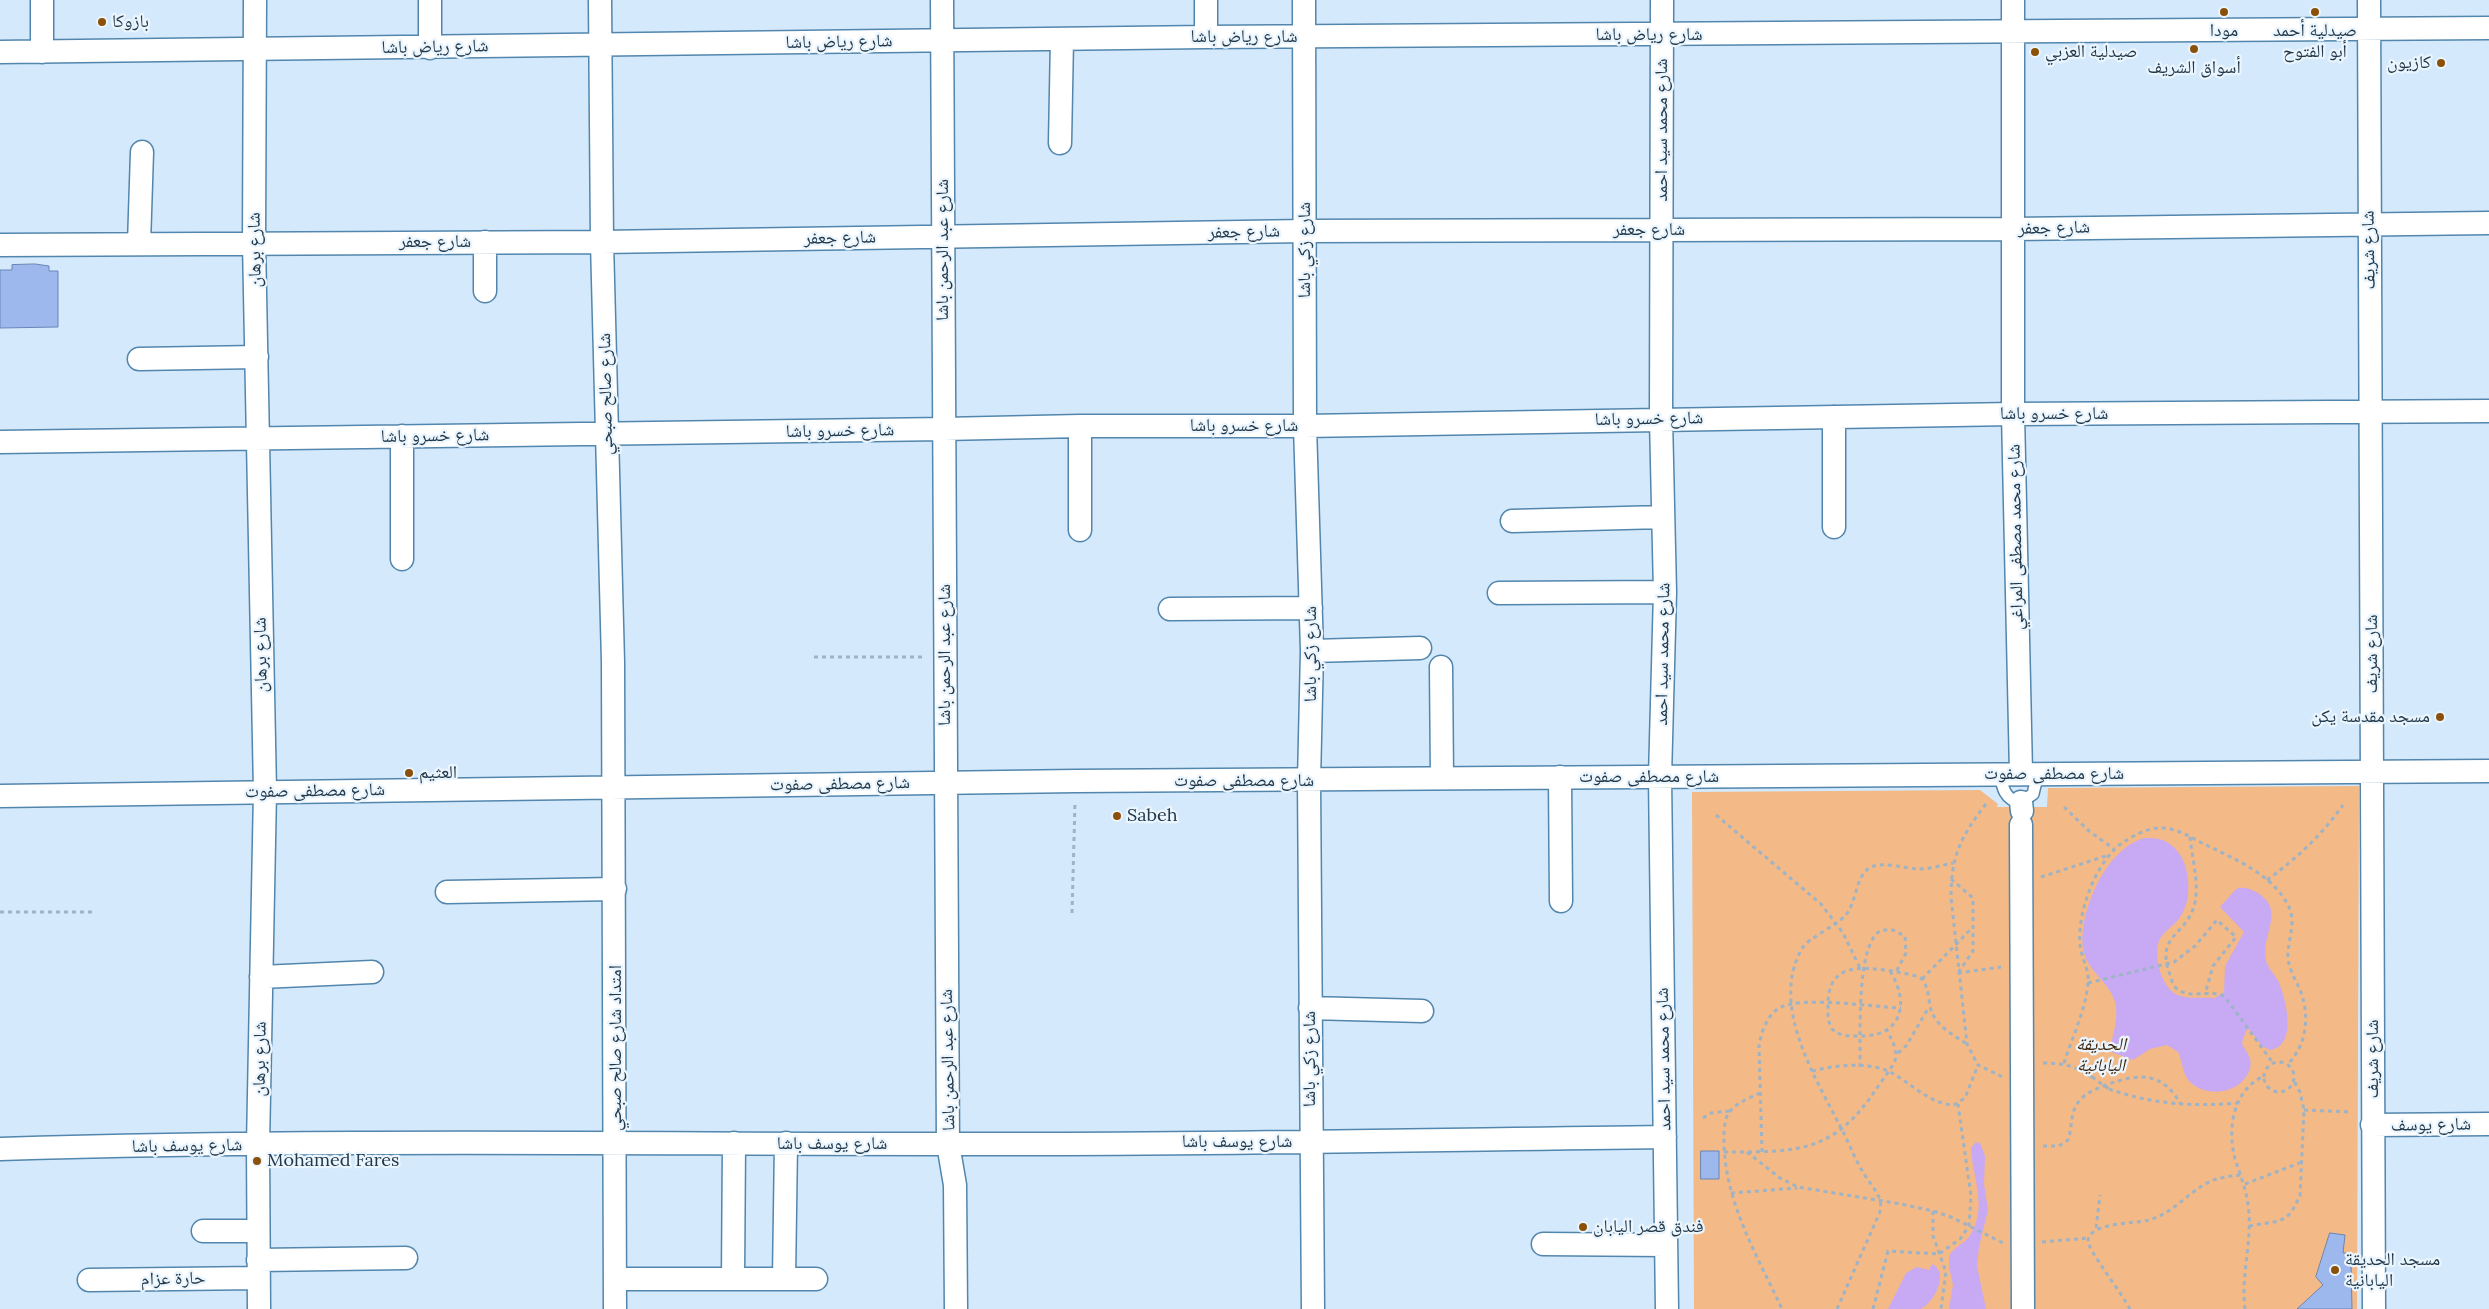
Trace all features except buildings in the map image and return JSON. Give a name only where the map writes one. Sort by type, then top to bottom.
[{"type":"street","points":[[42,0],[42,52]]},
{"type":"street","name":"شارع برهان","points":[[255,0],[254,243],[264,791],[258,1145],[258,1309]]},
{"type":"street","points":[[430,0],[430,48]]},
{"type":"street","name":"شارع صالح صبحي","points":[[600,0],[606,434],[614,662],[613,787]]},
{"type":"street","name":"شارع عبد الرحمن باشا","points":[[942,0],[948,1144],[956,1185],[956,1309]]},
{"type":"street","points":[[1206,0],[1206,37]]},
{"type":"street","name":"شارع زكي باشا","points":[[1304,0],[1305,426],[1312,652],[1309,781],[1310,1142],[1313,1309]]},
{"type":"street","name":"شارع محمد سيد احمد","points":[[1662,0],[1661,419],[1665,592],[1660,777],[1667,1309]]},
{"type":"street","name":"شارع محمد مصطفى المراغي","points":[[2013,0],[2013,414],[2020,773]]},
{"type":"street","name":"شارع شريف","points":[[2369,0],[2368,225],[2373,774],[2372,1125],[2374,1309]]},
{"type":"street","name":"شارع رياض باشا","points":[[0,52],[1206,37],[2489,28]]},
{"type":"street","points":[[1060,143],[1062,39]]},
{"type":"street","points":[[139,244],[142,152]]},
{"type":"street","name":"شارع جعفر","points":[[0,245],[602,242],[1305,231],[2013,228],[2489,223]]},
{"type":"street","points":[[485,242],[485,291]]},
{"type":"street","points":[[139,359],[257,357]]},
{"type":"street","name":"شارع خسرو باشا","points":[[0,442],[1080,426],[1305,426],[2013,414],[2489,411]]},
{"type":"street","points":[[1834,417],[1834,527]]},
{"type":"street","points":[[1080,426],[1080,530]]},
{"type":"street","points":[[402,436],[402,559]]},
{"type":"street","points":[[1512,521],[1662,517]]},
{"type":"street","points":[[1499,593],[1665,592]]},
{"type":"street","points":[[1170,609],[1311,608]]},
{"type":"street","points":[[1312,652],[1420,648]]},
{"type":"street","points":[[1442,667],[1442,778]]},
{"type":"street","name":"شارع مصطفى صفوت","points":[[0,796],[1076,781],[1309,781],[1442,778],[2020,773],[2373,774],[2489,771]]},
{"type":"street","points":[[1560,777],[1561,901]]},
{"type":"street","name":"امتداد شارع صالح صبحي","points":[[613,787],[616,1142],[615,1309]]},
{"type":"street","points":[[2021,813],[2022,1073],[2013,1243],[2023,1309]]},
{"type":"street","points":[[446,892],[615,888]]},
{"type":"street","points":[[261,977],[372,972]]},
{"type":"street","points":[[1310,1008],[1422,1011]]},
{"type":"street","name":"شارع يوسف","points":[[2372,1125],[2489,1124]]},
{"type":"street","name":"شارع يوسف باشا","points":[[0,1149],[616,1142],[948,1144],[1310,1142],[1665,1137]]},
{"type":"street","points":[[732,1278],[734,1143]]},
{"type":"street","points":[[784,1279],[786,1143]]},
{"type":"street","points":[[202,1231],[258,1231]]},
{"type":"street","points":[[1543,1244],[1666,1245]]},
{"type":"street","name":"حارة عزام","points":[[88,1280],[406,1258]]},
{"type":"street","points":[[615,1279],[816,1279]]},
{"type":"lane","points":[[2020,773],[2033,794],[2021,813],[2013,800],[2006,794],[2020,773]]},
{"type":"path","points":[[814,657],[945,657]]},
{"type":"path","points":[[1072,913],[1076,781]]},
{"type":"path","points":[[1986,804],[1963,836],[1953,862],[1951,879],[1954,946],[1967,1044],[1978,1065],[1999,1076],[2022,1073],[2064,1063],[2084,1071],[2109,1089],[2154,1102],[2181,1105],[2237,1103]]},
{"type":"path","points":[[2267,880],[2304,852],[2343,805]]},
{"type":"path","points":[[2064,807],[2088,832],[2114,849]]},
{"type":"path","points":[[1716,815],[1800,884],[1837,924],[1862,968]]},
{"type":"path","points":[[2064,1063],[2088,984],[2080,945],[2079,929],[2089,891],[2109,855],[2124,841],[2150,829],[2172,829],[2240,862],[2267,880],[2290,907],[2292,922],[2288,958],[2304,1007],[2302,1044],[2288,1064]]},
{"type":"path","points":[[2190,837],[2196,886],[2195,902],[2188,921],[2167,944],[2164,954],[2167,965],[2177,988],[2189,993],[2218,993],[2225,997],[2272,1063]]},
{"type":"path","points":[[2022,884],[2109,855]]},
{"type":"path","points":[[1837,1309],[1880,1212],[1881,1202],[1862,1172],[1812,1071],[1800,1041],[1792,1003],[1795,966],[1804,945],[1837,924],[1851,907],[1863,876],[1870,867],[1880,865],[1923,869],[1953,862]]},
{"type":"path","points":[[1951,879],[1973,898],[1973,951],[1958,973]]},
{"type":"path","points":[[0,912],[92,912]]},
{"type":"path","points":[[2088,984],[2167,965],[2194,946],[2217,920],[2236,936],[2213,966],[2205,994]]},
{"type":"path","points":[[1922,979],[1973,928]]},
{"type":"path","points":[[1860,1067],[1862,968],[1871,940],[1878,932],[1888,929],[1901,933],[1906,942],[1906,953],[1896,972]]},
{"type":"path","points":[[1958,973],[1990,967],[2022,968]]},
{"type":"path","points":[[1890,971],[1901,995],[1901,1008],[1898,1017],[1887,1031],[1875,1036],[1861,1036],[1841,1035],[1832,1029],[1828,1021],[1828,1004],[1829,988],[1834,978],[1846,972],[1862,968],[1890,971],[1896,972],[1922,979]]},
{"type":"path","points":[[1922,979],[1930,1007],[1942,1026],[1967,1044]]},
{"type":"path","points":[[1762,1152],[1761,1036],[1774,1012],[1792,1003],[1901,1008]]},
{"type":"path","points":[[1724,1152],[1762,1152],[1811,1146],[1842,1129],[1860,1112],[1888,1072],[1897,1054],[1910,1040],[1930,1007]]},
{"type":"path","points":[[1887,1031],[1896,1045],[1897,1054]]},
{"type":"path","points":[[2249,1226],[2280,1222],[2291,1213],[2300,1196],[2304,1110],[2300,1092],[2294,1080],[2292,1068],[2288,1064],[2283,1062],[2272,1063],[2265,1071],[2264,1076],[2268,1088],[2274,1091],[2286,1091],[2294,1080]]},
{"type":"path","points":[[1812,1071],[1835,1066],[1860,1067],[1888,1072],[1919,1092],[1945,1104],[1958,1104],[1965,1098],[1978,1065]]},
{"type":"path","points":[[2246,1309],[2244,1271],[2249,1226],[2244,1184],[2235,1158],[2233,1139],[2237,1103],[2247,1086],[2264,1076]]},
{"type":"path","points":[[2054,1147],[2064,1144],[2068,1140],[2072,1113],[2086,1094],[2128,1077],[2148,1077],[2159,1081],[2172,1091],[2181,1105]]},
{"type":"path","points":[[1702,1118],[1711,1113],[1730,1111],[1760,1092]]},
{"type":"path","points":[[1872,1309],[1888,1251],[1939,1254],[1960,1239],[1970,1227],[1971,1196],[1958,1104]]},
{"type":"path","points":[[2304,1110],[2351,1112]]},
{"type":"path","points":[[1730,1111],[1725,1123],[1724,1152],[1731,1192],[1782,1309]]},
{"type":"path","points":[[1747,1152],[1780,1178],[1798,1188]]},
{"type":"path","points":[[2244,1184],[2302,1162]]},
{"type":"path","points":[[2096,1228],[2140,1223],[2160,1216],[2209,1182],[2241,1175]]},
{"type":"path","points":[[1731,1192],[1798,1188],[1933,1211],[2013,1243],[2088,1238],[2096,1228],[2100,1195]]},
{"type":"path","points":[[1933,1211],[1933,1236],[1946,1272],[1941,1309]]},
{"type":"path","points":[[2088,1238],[2090,1249],[2114,1282],[2130,1309]]},
{"type":"green space","name":"الحديقة اليابانية","points":[[2359,786],[2357,1309],[1694,1309],[1692,792],[1980,790],[1998,804],[1997,807],[2047,807],[2048,788]]},
{"type":"shaded area","points":[[2145,838],[2156,838],[2166,841],[2174,847],[2181,856],[2187,872],[2188,889],[2185,907],[2177,921],[2161,938],[2157,948],[2158,964],[2164,981],[2174,993],[2189,997],[2215,998],[2224,992],[2225,966],[2244,932],[2220,907],[2236,889],[2245,888],[2258,893],[2266,900],[2270,907],[2272,915],[2265,950],[2266,960],[2282,991],[2287,1011],[2287,1032],[2279,1047],[2270,1050],[2262,1046],[2249,1029],[2246,1031],[2242,1043],[2250,1058],[2250,1068],[2240,1084],[2223,1091],[2214,1092],[2196,1087],[2187,1078],[2178,1052],[2167,1045],[2150,1049],[2133,1060],[2109,1051],[2115,1027],[2115,1002],[2108,988],[2088,962],[2083,947],[2083,932],[2091,899],[2098,882],[2119,854],[2131,844]]},
{"type":"shaded area","points":[[1976,1142],[1980,1143],[1985,1156],[1984,1184],[1988,1210],[1979,1247],[1977,1266],[1986,1309],[1949,1309],[1953,1285],[1949,1267],[1949,1256],[1953,1250],[1969,1237],[1978,1215],[1978,1193],[1971,1148]]},
{"type":"shaded area","points":[[1932,1264],[1940,1274],[1940,1280],[1935,1295],[1930,1301],[1920,1309],[1888,1309],[1906,1273],[1917,1267],[1929,1270]]},
{"type":"place","name":"مودا","points":[[2224,12]]},
{"type":"place","name":"صيدلية أحمد أبو الفتوح","points":[[2315,12]]},
{"type":"place","name":"بازوكا","points":[[102,22]]},
{"type":"place","name":"أسواق الشريف","points":[[2194,49]]},
{"type":"place","name":"صيدلية العزبي","points":[[2035,52]]},
{"type":"place","name":"كازيون","points":[[2441,63]]},
{"type":"place","name":"مسجد مقدسة يكن","points":[[2440,717]]},
{"type":"place","name":"العثيم","points":[[409,773]]},
{"type":"place","name":"Sabeh","points":[[1117,816]]},
{"type":"place","name":"Mohamed Fares","points":[[257,1161]]},
{"type":"place","name":"فندق قصر اليابان","points":[[1583,1227]]},
{"type":"place","name":"مسجد الحديقة اليابانية","points":[[2335,1270]]}]
